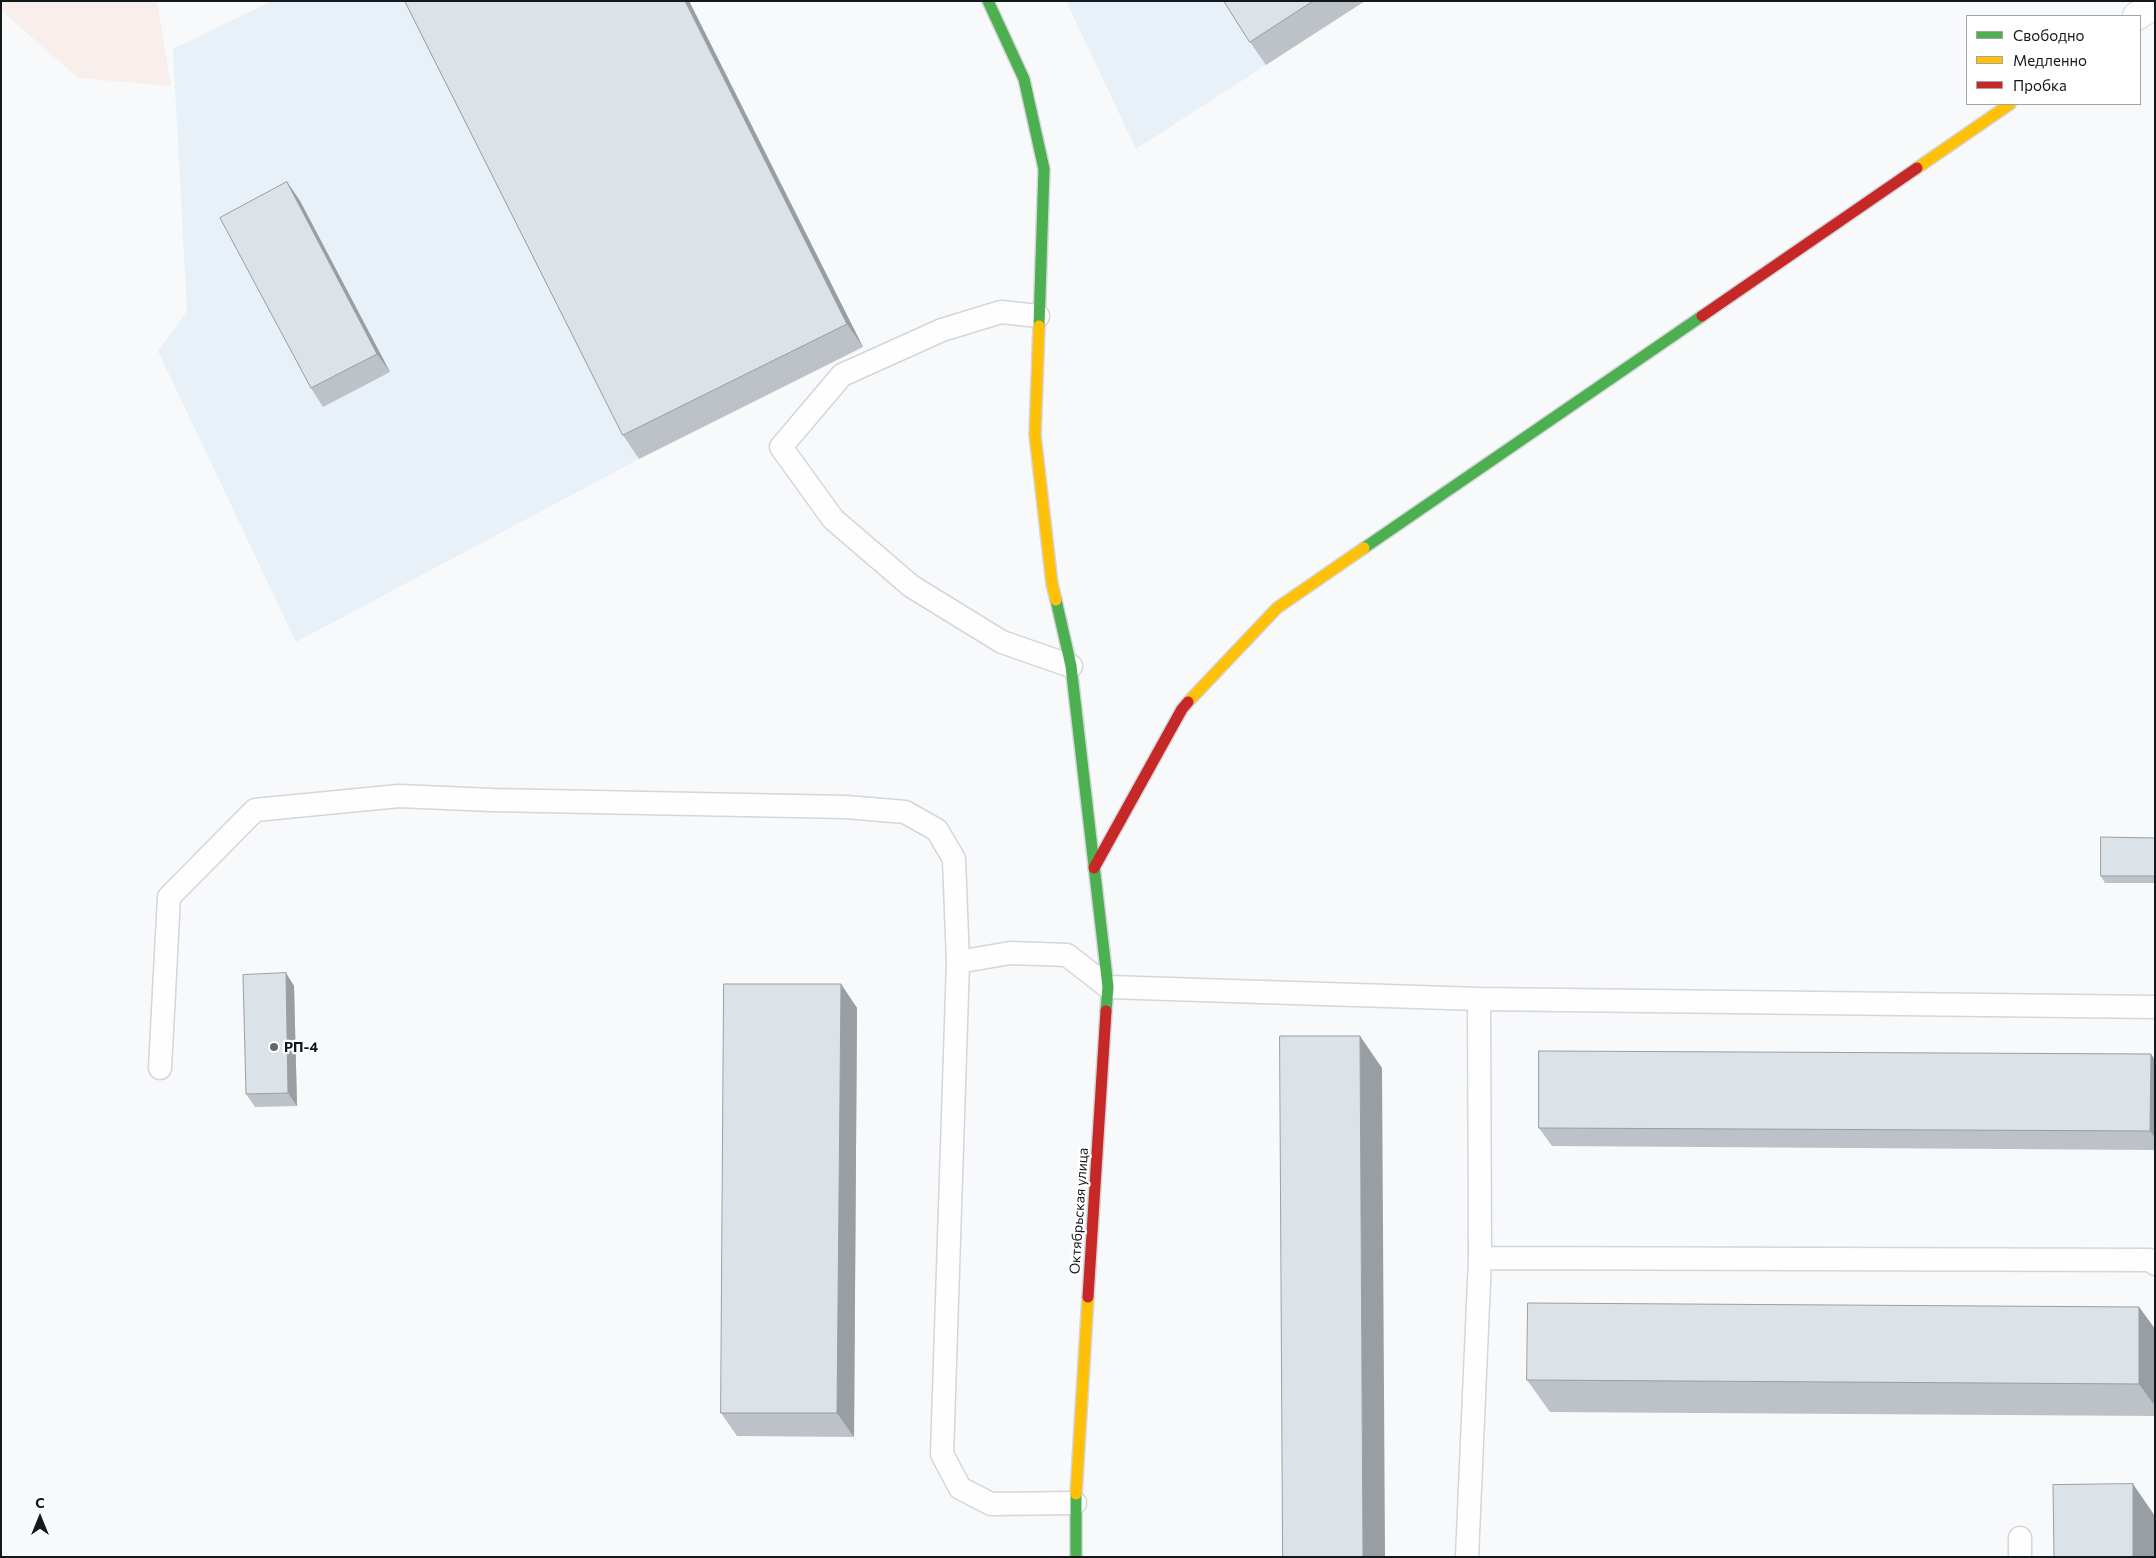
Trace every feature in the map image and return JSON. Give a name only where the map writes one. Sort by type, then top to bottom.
[{"type":"street","name":"Октябрьская улица","points":[[988,1],[1024,79],[1044,169],[1034,436],[1052,584],[1071,666],[1108,987],[1076,1503],[1076,1557]]},
{"type":"street","points":[[2138,15],[2155,4]]},
{"type":"street","points":[[1094,868],[1182,709],[1277,608],[2009,105]]},
{"type":"lane","points":[[1038,316],[1001,312],[942,330],[842,375],[781,447],[833,520],[911,586],[1002,642],[1071,666]]},
{"type":"lane","points":[[160,1068],[168,897],[255,810],[399,796],[521,801],[846,807],[905,812],[937,830],[954,859],[958,962],[942,1454],[960,1488],[991,1504],[1076,1503]]},
{"type":"lane","points":[[958,962],[1010,953],[1067,955],[1108,987],[1479,998],[2155,1007]]},
{"type":"lane","points":[[1467,1557],[1480,1258],[1479,998]]},
{"type":"lane","points":[[1480,1258],[2150,1260],[2155,1264]]},
{"type":"shaded area","points":[[1,1],[157,1],[171,86],[78,78],[1,10]]},
{"type":"shaded area","points":[[272,1],[689,1],[863,347],[639,459],[296,642],[158,351],[187,311],[173,49]]},
{"type":"shaded area","points":[[1066,1],[1365,1],[1136,149]]},
{"type":"building","points":[[405,1],[685,1],[847,324],[623,435]]},
{"type":"building","points":[[1224,1],[1313,1],[1250,42]]},
{"type":"building","points":[[287,182],[377,354],[311,388],[220,218]]},
{"type":"building","points":[[2101,837],[2155,838],[2155,876],[2101,876]]},
{"type":"building","name":"РП-4","points":[[286,973],[288,1093],[246,1094],[243,975]]},
{"type":"building","points":[[724,984],[841,984],[837,1413],[721,1413]]},
{"type":"building","points":[[1280,1036],[1360,1036],[1363,1557],[1283,1557]]},
{"type":"building","points":[[1539,1051],[2151,1054],[2150,1131],[1539,1128]]},
{"type":"building","points":[[1528,1303],[2139,1307],[2139,1384],[1527,1380]]},
{"type":"building","points":[[2133,1484],[2133,1557],[2054,1557],[2053,1485]]},
{"type":"traffic: fast","points":[[988,1],[1024,79],[1044,169],[1039,326]]},
{"type":"traffic: fast","points":[[1364,548],[1702,316]]},
{"type":"traffic: fast","points":[[1056,600],[1071,666],[1108,987],[1106,1011]]},
{"type":"traffic: fast","points":[[1076,1494],[1076,1557]]},
{"type":"traffic: slow","points":[[1917,168],[2009,105]]},
{"type":"traffic: slow","points":[[1039,326],[1035,435],[1052,584],[1056,600]]},
{"type":"traffic: slow","points":[[1188,702],[1277,608],[1364,548]]},
{"type":"traffic: slow","points":[[1076,1494],[1088,1297]]},
{"type":"traffic: jam","points":[[1702,316],[1917,168]]},
{"type":"traffic: jam","points":[[1094,868],[1182,709],[1188,702]]},
{"type":"traffic: jam","points":[[1088,1297],[1106,1011]]},
{"type":"place","name":"РП-4","points":[[274,1047]]}]
